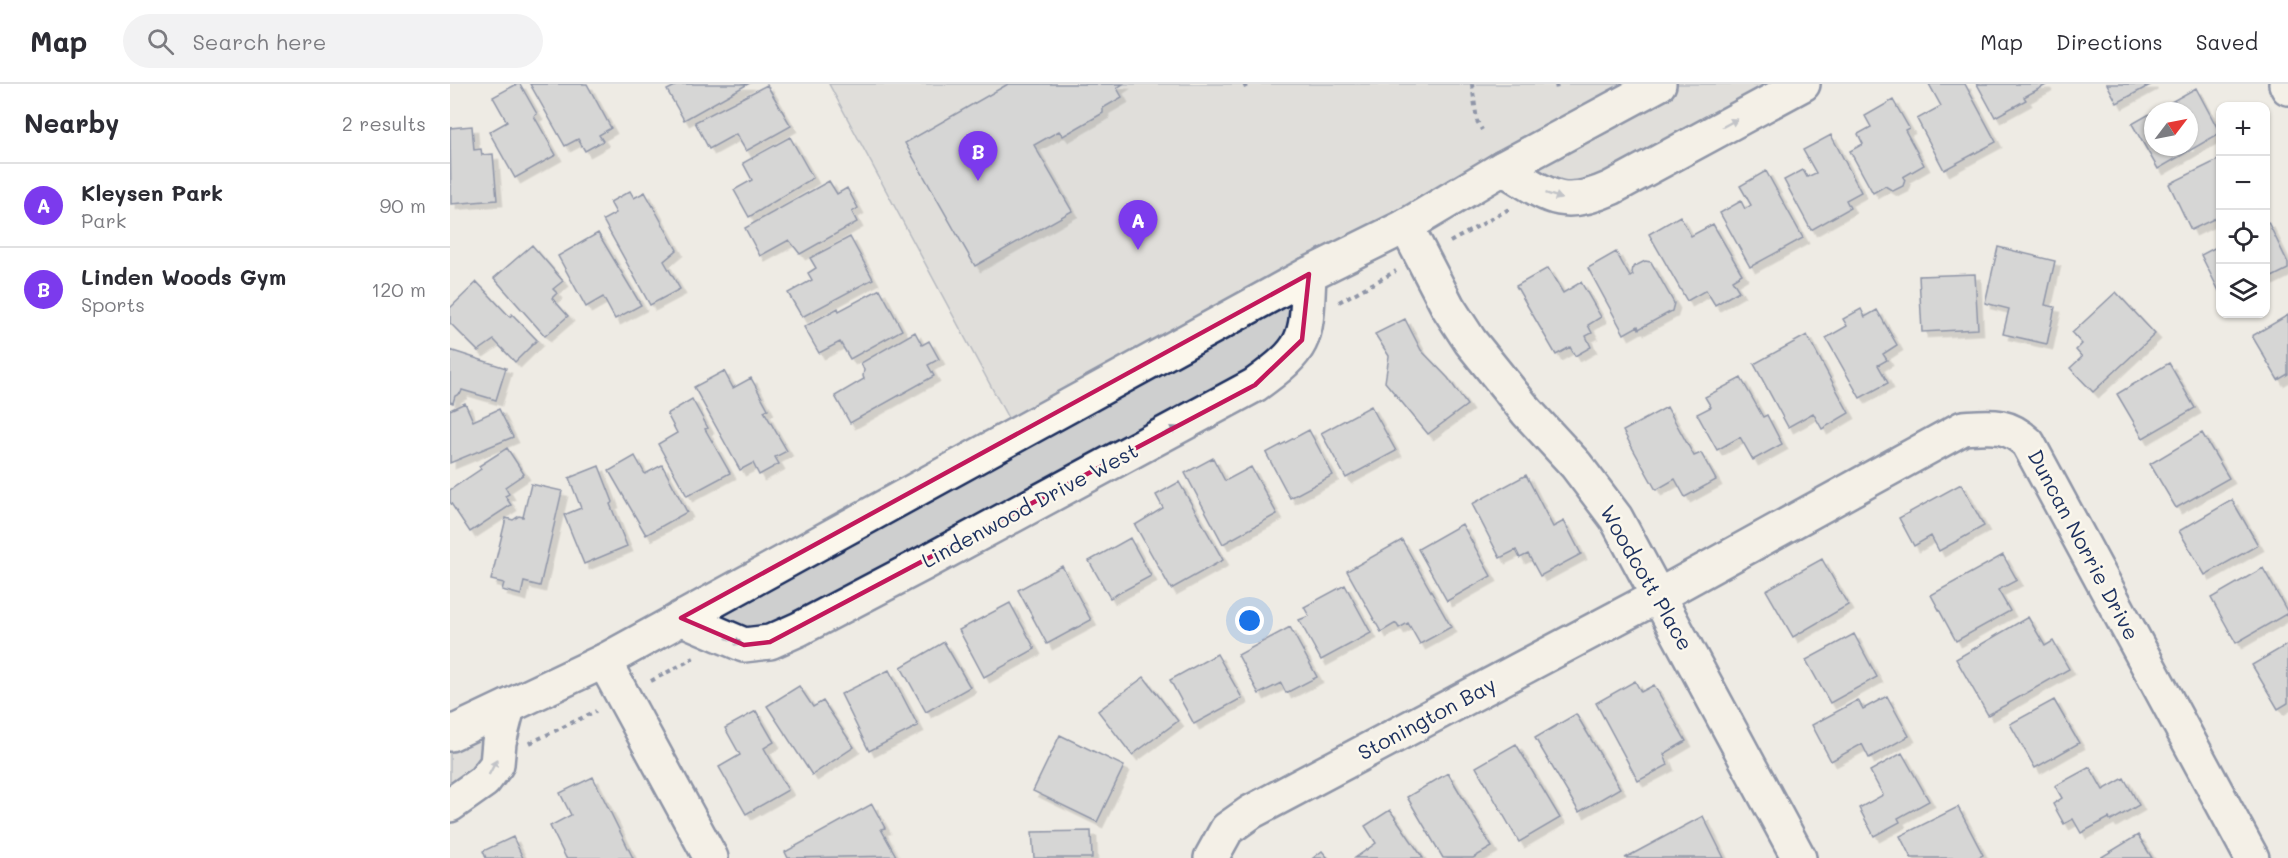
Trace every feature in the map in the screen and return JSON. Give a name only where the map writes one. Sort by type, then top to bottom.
[{"type":"street","points":[[450,734],[604,660],[1309,274],[1406,226],[1503,168],[1659,84]]},
{"type":"street","points":[[1503,168],[1542,192],[1561,199],[1588,198],[1803,84]]},
{"type":"street","points":[[2286,84],[2288,88]]},
{"type":"street","name":"Woodcott Place","points":[[1406,226],[1448,307],[1470,341],[1527,412],[1576,465],[1616,518],[1799,858]]},
{"type":"street","name":"Lindenwood Drive West","points":[[681,618],[744,645],[770,642],[881,586],[1255,385],[1294,353],[1302,340],[1306,325],[1309,274]]},
{"type":"street","name":"Duncan Norrie Drive","points":[[1658,596],[1963,428],[1993,425],[2016,431],[2028,443],[2252,858]]},
{"type":"street","name":"Stonington Bay","points":[[1211,858],[1227,829],[1251,812],[1658,596]]},
{"type":"street","points":[[604,660],[711,858]]},
{"type":"street","points":[[450,805],[484,781],[497,764],[499,742],[508,707]]},
{"type":"path","points":[[1244,84],[1247,90]]},
{"type":"path","points":[[1472,84],[1477,121],[1482,130]]},
{"type":"path","points":[[1556,84],[1557,90]]},
{"type":"path","points":[[644,685],[700,654]]},
{"type":"path","points":[[524,746],[602,708]]},
{"type":"highlighted area","points":[[1309,274],[1302,340],[1255,385],[770,642],[744,645],[681,618],[890,503]]},
{"type":"shaded area","points":[[829,84],[1803,84],[1588,198],[1503,168],[1309,274],[1302,340],[770,642],[681,618],[1016,433]]},
{"type":"shaded area","points":[[508,707],[499,742],[450,805],[450,734]]},
{"type":"building","points":[[520,84],[537,114],[534,116],[556,155],[515,178],[489,132],[507,122],[493,97]]},
{"type":"building","points":[[530,84],[587,84],[611,128],[599,135],[603,141],[585,151],[578,139],[565,146]]},
{"type":"building","points":[[679,84],[748,84],[684,120],[667,90]]},
{"type":"building","points":[[1008,84],[1123,84],[1117,88],[1122,97],[1103,108],[1103,113],[1063,136],[1059,131],[1034,145],[1072,211],[975,266],[905,143]]},
{"type":"building","points":[[1929,84],[1965,84],[1996,142],[1944,170],[1917,119],[1941,106]]},
{"type":"building","points":[[1977,84],[2046,85],[2024,97],[2026,100],[1995,117]]},
{"type":"building","points":[[2107,84],[2152,84],[2117,103]]},
{"type":"building","points":[[767,85],[791,126],[746,151],[736,134],[709,149],[695,122]]},
{"type":"building","points":[[2196,88],[2216,126],[2216,135],[2198,146],[2198,102],[2171,102]]},
{"type":"building","points":[[1893,100],[1909,128],[1905,130],[1924,165],[1903,177],[1905,180],[1903,186],[1893,191],[1885,186],[1873,193],[1850,151],[1863,144],[1858,134],[1871,127],[1865,116]]},
{"type":"building","points":[[2144,117],[2144,145],[2132,124]]},
{"type":"building","points":[[472,126],[474,150],[481,149],[482,155],[493,154],[497,200],[451,204],[450,128]]},
{"type":"building","points":[[1831,135],[1861,192],[1846,200],[1850,208],[1811,230],[1784,180],[1803,170],[1807,177],[1816,173],[1803,150]]},
{"type":"building","points":[[790,137],[813,178],[749,217],[734,190],[752,180],[743,163]]},
{"type":"building","points":[[2150,156],[2180,156],[2158,169]]},
{"type":"building","points":[[2216,161],[2216,218],[2191,230],[2169,184]]},
{"type":"building","points":[[1766,171],[1803,238],[1750,267],[1720,213],[1741,201],[1745,209],[1751,205],[1740,186]]},
{"type":"building","points":[[829,181],[837,194],[847,188],[858,208],[852,212],[857,222],[800,254],[789,240],[760,256],[745,228]]},
{"type":"building","points":[[630,191],[634,198],[645,192],[677,250],[664,261],[680,289],[650,305],[603,220],[616,213],[610,202]]},
{"type":"building","points":[[1680,216],[1691,236],[1713,224],[1742,274],[1732,280],[1739,291],[1715,305],[1706,290],[1687,301],[1649,234]]},
{"type":"building","points":[[2270,226],[2288,263],[2288,269],[2270,278]]},
{"type":"building","points":[[598,233],[641,305],[615,319],[603,297],[586,307],[558,256]]},
{"type":"building","points":[[850,237],[873,279],[802,317],[788,293],[812,280],[808,273],[816,268],[810,258]]},
{"type":"building","points":[[532,245],[563,281],[553,289],[557,293],[552,298],[568,316],[545,336],[494,278]]},
{"type":"building","points":[[1998,247],[2055,261],[2045,305],[2055,307],[2047,344],[2003,334],[2009,309],[1985,303]]},
{"type":"building","points":[[2216,247],[2216,285],[2201,255]]},
{"type":"building","points":[[1616,252],[1630,277],[1633,275],[1633,267],[1645,261],[1651,262],[1674,303],[1672,311],[1639,329],[1638,326],[1624,334],[1588,268]]},
{"type":"building","points":[[1548,268],[1563,293],[1581,282],[1601,317],[1588,325],[1592,333],[1586,336],[1591,347],[1575,356],[1570,347],[1556,355],[1516,286]]},
{"type":"building","points":[[1975,274],[1978,329],[1922,332],[1919,276]]},
{"type":"building","points":[[477,282],[510,317],[512,314],[537,340],[515,362],[494,340],[478,351],[450,323],[450,308]]},
{"type":"building","points":[[880,289],[902,330],[850,359],[840,342],[819,353],[804,327]]},
{"type":"building","points":[[2116,292],[2155,334],[2093,392],[2070,368],[2082,357],[2076,350],[2082,344],[2072,333]]},
{"type":"building","points":[[1861,309],[1865,317],[1877,310],[1897,345],[1883,354],[1887,360],[1878,365],[1888,383],[1860,398],[1826,338],[1847,326],[1843,319]]},
{"type":"building","points":[[2288,315],[2288,374],[2278,380],[2252,336]]},
{"type":"building","points":[[1405,319],[1421,350],[1448,378],[1467,405],[1428,434],[1385,382],[1389,356],[1375,334]]},
{"type":"building","points":[[915,332],[922,345],[929,341],[939,359],[928,365],[934,376],[850,423],[835,396],[864,379],[861,363]]},
{"type":"building","points":[[1807,335],[1849,413],[1822,429],[1813,413],[1788,427],[1754,364]]},
{"type":"building","points":[[450,350],[506,368],[496,400],[462,390],[455,396],[453,403],[450,402]]},
{"type":"building","points":[[2169,363],[2195,408],[2143,438],[2117,394]]},
{"type":"building","points":[[724,371],[733,388],[751,378],[768,409],[764,411],[787,451],[775,457],[779,464],[759,475],[753,463],[740,470],[694,387]]},
{"type":"building","points":[[1741,378],[1763,417],[1767,415],[1782,444],[1753,460],[1740,437],[1717,450],[1697,414],[1711,407],[1705,397]]},
{"type":"building","points":[[692,399],[708,428],[705,429],[730,473],[687,496],[658,444],[677,433],[667,414]]},
{"type":"building","points":[[465,403],[473,421],[499,409],[513,437],[450,463],[450,410]]},
{"type":"building","points":[[1371,406],[1396,451],[1346,478],[1321,433]]},
{"type":"building","points":[[1667,407],[1694,456],[1701,453],[1716,480],[1685,497],[1675,479],[1656,490],[1623,431]]},
{"type":"building","points":[[1309,430],[1333,475],[1290,498],[1266,453]]},
{"type":"building","points":[[2202,433],[2229,478],[2176,508],[2150,464]]},
{"type":"building","points":[[507,448],[524,474],[505,487],[509,494],[505,496],[511,505],[470,532],[450,502],[450,490],[481,469],[479,466]]},
{"type":"building","points":[[635,456],[645,474],[662,465],[687,512],[646,535],[609,471]]},
{"type":"building","points":[[1213,458],[1225,481],[1251,467],[1277,514],[1223,544],[1185,473]]},
{"type":"building","points":[[599,466],[613,502],[610,504],[627,546],[584,564],[564,515],[581,508],[569,478]]},
{"type":"building","points":[[1526,475],[1553,527],[1564,521],[1581,554],[1540,576],[1528,554],[1520,558],[1516,550],[1500,558],[1472,504]]},
{"type":"building","points":[[1179,482],[1223,560],[1171,589],[1135,525],[1163,508],[1156,495]]},
{"type":"building","points":[[531,484],[562,491],[540,586],[524,582],[521,595],[502,590],[504,583],[491,580],[506,518],[513,520],[519,516],[523,517]]},
{"type":"building","points":[[1961,484],[1984,526],[1939,551],[1931,536],[1914,546],[1899,518]]},
{"type":"building","points":[[2232,500],[2258,545],[2205,575],[2179,531]]},
{"type":"building","points":[[1462,524],[1491,576],[1447,601],[1418,549]]},
{"type":"building","points":[[1130,538],[1151,576],[1110,598],[1089,561]]},
{"type":"building","points":[[1402,540],[1451,627],[1420,644],[1408,623],[1399,628],[1396,623],[1381,632],[1347,571]]},
{"type":"building","points":[[2003,555],[2017,580],[1998,590],[2010,611],[1956,641],[1931,595]]},
{"type":"building","points":[[1822,559],[1848,605],[1793,637],[1766,590]]},
{"type":"building","points":[[1062,566],[1091,620],[1047,644],[1018,590]]},
{"type":"building","points":[[2263,568],[2288,613],[2236,643],[2211,598]]},
{"type":"building","points":[[1345,585],[1371,633],[1321,660],[1299,620],[1309,616],[1304,607]]},
{"type":"building","points":[[1010,603],[1035,649],[984,677],[959,630]]},
{"type":"building","points":[[2028,617],[2045,646],[2053,641],[2069,669],[1988,715],[1956,659]]},
{"type":"building","points":[[1290,627],[1317,677],[1286,693],[1281,683],[1259,694],[1238,655]]},
{"type":"building","points":[[1854,634],[1877,677],[1830,703],[1806,660]]},
{"type":"building","points":[[944,642],[970,687],[926,712],[901,667]]},
{"type":"building","points":[[2288,644],[2288,703],[2278,709],[2252,665]]},
{"type":"building","points":[[1217,654],[1242,698],[1194,724],[1170,680]]},
{"type":"building","points":[[889,670],[918,726],[869,751],[841,694]]},
{"type":"building","points":[[1144,677],[1178,721],[1132,755],[1098,711]]},
{"type":"building","points":[[1635,681],[1641,692],[1654,685],[1686,741],[1664,754],[1668,765],[1638,781],[1596,703]]},
{"type":"building","points":[[799,686],[813,707],[823,701],[854,747],[812,775],[767,706]]},
{"type":"building","points":[[1887,696],[1909,736],[1869,758],[1862,744],[1831,761],[1812,725],[1858,700],[1863,709]]},
{"type":"building","points":[[2054,700],[2079,743],[2035,768],[2010,724]]},
{"type":"building","points":[[756,711],[774,742],[764,748],[788,790],[746,814],[719,767],[740,755],[725,728]]},
{"type":"building","points":[[1576,714],[1620,788],[1579,812],[1535,738]]},
{"type":"building","points":[[1060,735],[1124,766],[1097,822],[1033,791]]},
{"type":"building","points":[[1516,744],[1560,818],[1519,842],[1476,767]]},
{"type":"building","points":[[1902,753],[1929,801],[1898,818],[1900,822],[1874,836],[1859,808],[1883,795],[1870,771]]},
{"type":"building","points":[[2090,767],[2103,790],[2124,778],[2139,805],[2111,821],[2109,818],[2081,833],[2073,819],[2064,824],[2053,804],[2062,798],[2055,786]]},
{"type":"building","points":[[1448,773],[1492,847],[1473,858],[1443,858],[1407,797]]},
{"type":"building","points":[[593,777],[633,858],[566,858],[550,826],[571,815],[560,793]]},
{"type":"building","points":[[872,804],[885,828],[881,829],[896,856],[788,858],[785,852]]},
{"type":"building","points":[[1958,807],[1983,855],[1977,858],[1911,858],[1900,836]]},
{"type":"building","points":[[1390,810],[1423,858],[1355,858],[1376,843],[1365,826]]},
{"type":"building","points":[[1703,816],[1724,858],[1625,858]]},
{"type":"building","points":[[1091,831],[1092,858],[1034,858],[1032,832]]},
{"type":"building","points":[[2138,835],[2152,858],[2100,858]]},
{"type":"building","points":[[513,837],[523,858],[486,858],[483,851]]},
{"type":"building","points":[[1322,851],[1328,858],[1313,858]]},
{"type":"place","name":"Linden Woods Gym","points":[[978,181]]},
{"type":"place","name":"Kleysen Park","points":[[1138,250]]}]
